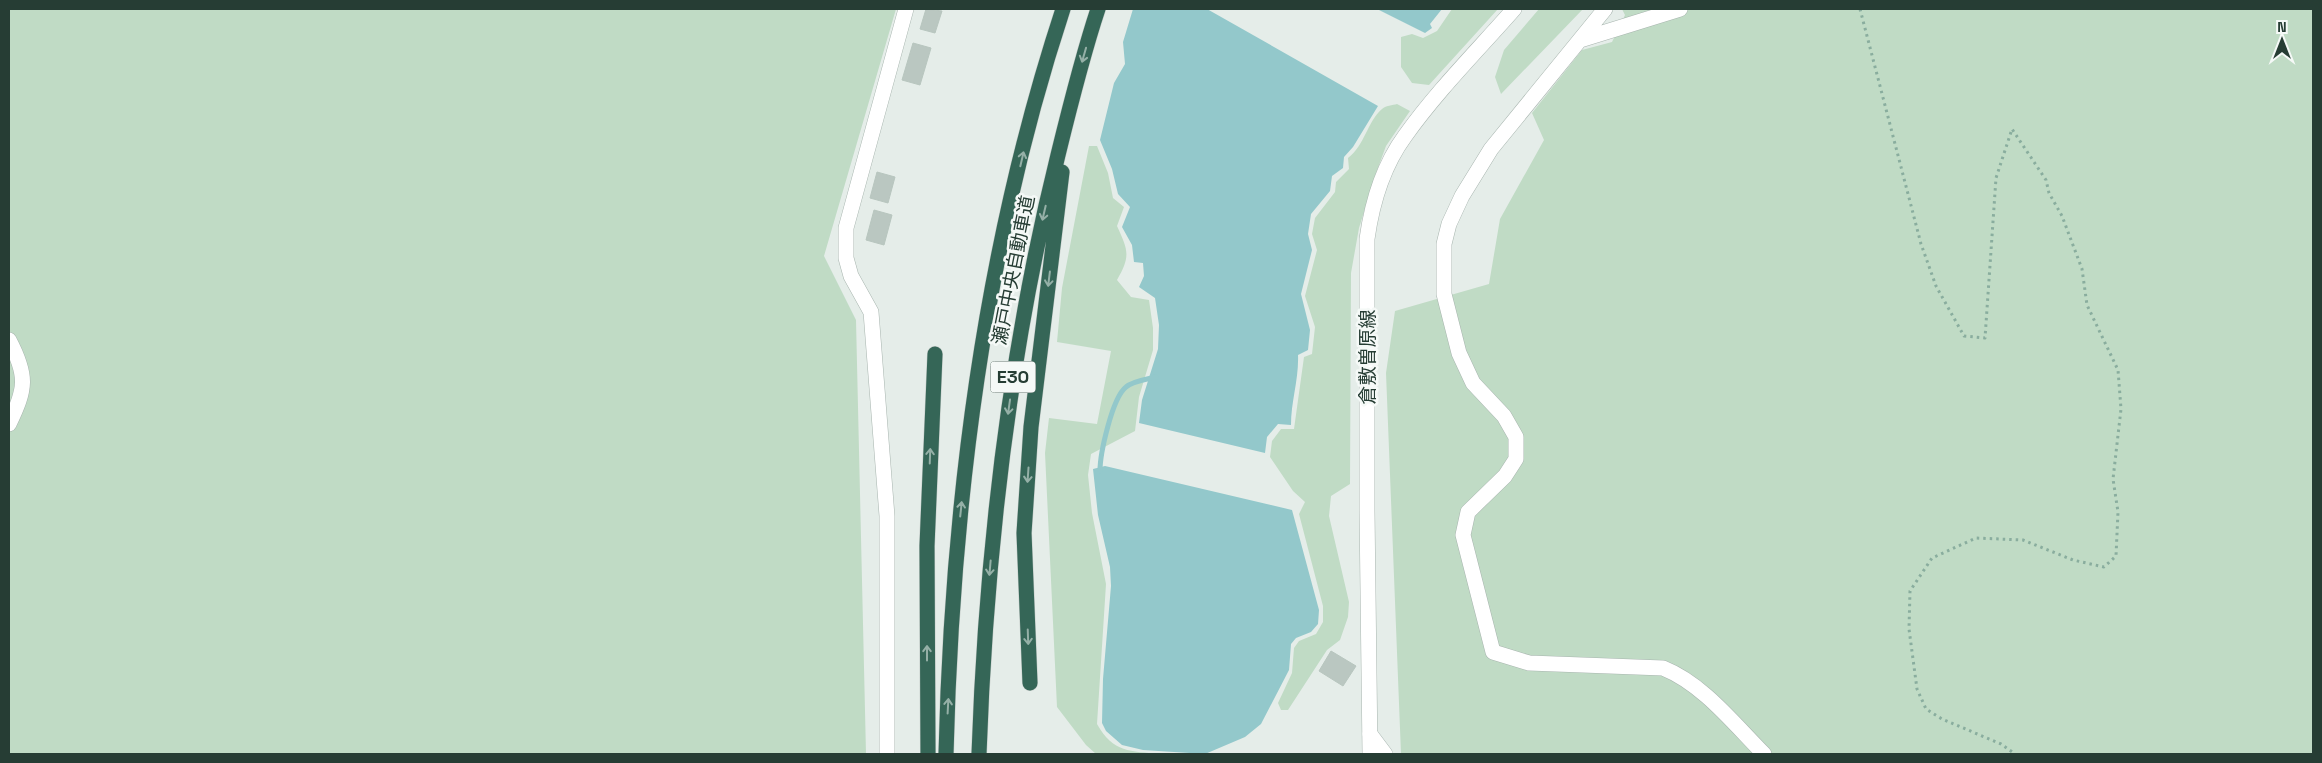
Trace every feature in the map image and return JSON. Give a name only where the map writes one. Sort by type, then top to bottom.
[{"type":"highway","name":"瀬戸中央自動車道","points":[[946,754],[955,569],[973,403],[985,328],[1004,234],[1029,129],[1063,9]]},
{"type":"highway","name":"瀬戸中央自動車道","points":[[979,754],[987,591],[1015,357],[1033,264],[1069,109],[1098,9]]},
{"type":"highway","points":[[1030,683],[1024,523],[1031,428],[1069,109]]},
{"type":"highway","points":[[928,754],[927,546],[936,354]]},
{"type":"street","points":[[887,754],[887,516],[871,312],[851,276],[846,258],[846,228],[906,9]]},
{"type":"street","name":"倉敷曽原線","points":[[1370,754],[1366,239],[1371,209],[1384,175],[1404,137],[1514,9]]},
{"type":"street","points":[[1605,9],[1491,149],[1462,196],[1449,224],[1444,244],[1444,294],[1458,353],[1473,383],[1504,416],[1516,438],[1516,459],[1509,470],[1468,512],[1463,535],[1468,560],[1493,652],[1529,663],[1663,668],[1678,674],[1698,690],[1764,754]]},
{"type":"street","points":[[1580,40],[1680,9]]},
{"type":"street","points":[[9,340],[23,373],[22,397],[9,424]]},
{"type":"street","points":[[1370,734],[1385,754]]},
{"type":"path","points":[[1860,9],[1882,100],[1921,244],[1936,286],[1964,336],[1985,338],[1996,178],[2012,129],[2046,180],[2049,193],[2062,216],[2082,269],[2087,305],[2118,370],[2121,409],[2113,479],[2118,512],[2116,556],[2104,567],[2072,560],[2023,540],[1976,538],[1932,558],[1910,591],[1909,629],[1917,690],[1926,709],[1942,719],[2001,744],[2015,754]]},
{"type":"green space","points":[[9,9],[896,9],[824,256],[856,320],[866,754],[9,754]]},
{"type":"green space","points":[[1452,9],[1498,9],[1429,85],[1412,83],[1401,67],[1401,37],[1412,34],[1423,38],[1437,31]]},
{"type":"green space","points":[[1539,9],[1583,9],[1501,94],[1495,77],[1504,50]]},
{"type":"green space","points":[[1622,9],[2313,9],[2313,754],[1401,754],[1386,373],[1395,311],[1489,284],[1500,219],[1544,140],[1532,113],[1582,50],[1612,42],[1625,15]]},
{"type":"green space","points":[[1397,104],[1410,111],[1386,146],[1375,176],[1359,228],[1351,273],[1350,484],[1331,496],[1329,516],[1349,602],[1348,617],[1340,640],[1327,650],[1288,710],[1281,710],[1278,703],[1292,673],[1294,648],[1299,641],[1316,634],[1323,622],[1323,606],[1299,514],[1305,502],[1293,491],[1270,457],[1272,441],[1281,429],[1294,429],[1304,357],[1312,354],[1315,327],[1305,296],[1317,250],[1312,234],[1315,218],[1335,192],[1336,182],[1349,169],[1348,158],[1358,147],[1377,114],[1387,106]]},
{"type":"green space","points":[[1089,146],[1097,146],[1108,173],[1113,198],[1124,207],[1117,226],[1126,247],[1126,259],[1117,280],[1131,297],[1149,300],[1153,328],[1153,350],[1139,397],[1135,431],[1091,454],[1088,475],[1092,513],[1106,584],[1097,724],[1110,740],[1123,749],[1159,754],[1096,754],[1086,745],[1057,707],[1045,453],[1049,418],[1097,424],[1111,351],[1057,342],[1062,288]]},
{"type":"water","points":[[1133,9],[1207,9],[1378,106],[1353,147],[1344,157],[1343,168],[1332,176],[1330,191],[1311,214],[1308,234],[1312,250],[1301,294],[1310,330],[1308,350],[1298,355],[1291,425],[1278,424],[1267,437],[1265,453],[1139,423],[1142,400],[1158,349],[1159,325],[1155,298],[1139,287],[1144,276],[1143,263],[1134,262],[1132,245],[1122,227],[1130,207],[1118,194],[1112,169],[1100,140],[1114,83],[1125,64],[1123,42]]},
{"type":"water","points":[[1377,9],[1442,9],[1430,24],[1432,28],[1425,33]]},
{"type":"water","points":[[1105,466],[1292,510],[1319,610],[1318,624],[1311,632],[1296,638],[1291,644],[1289,670],[1261,724],[1245,737],[1205,754],[1143,750],[1122,745],[1106,731],[1102,723],[1103,679],[1111,586],[1110,567],[1098,515],[1093,469]]},
{"type":"building","points":[[926,9],[942,11],[935,33],[920,29]]},
{"type":"building","points":[[913,43],[931,48],[920,85],[902,80]]},
{"type":"building","points":[[877,172],[895,177],[888,203],[870,198]]},
{"type":"building","points":[[874,210],[892,215],[884,245],[866,240]]},
{"type":"building","points":[[1331,651],[1356,666],[1343,686],[1319,671]]},
{"type":"waterway","points":[[1100,471],[1108,427],[1121,393],[1133,383],[1156,377]]}]
